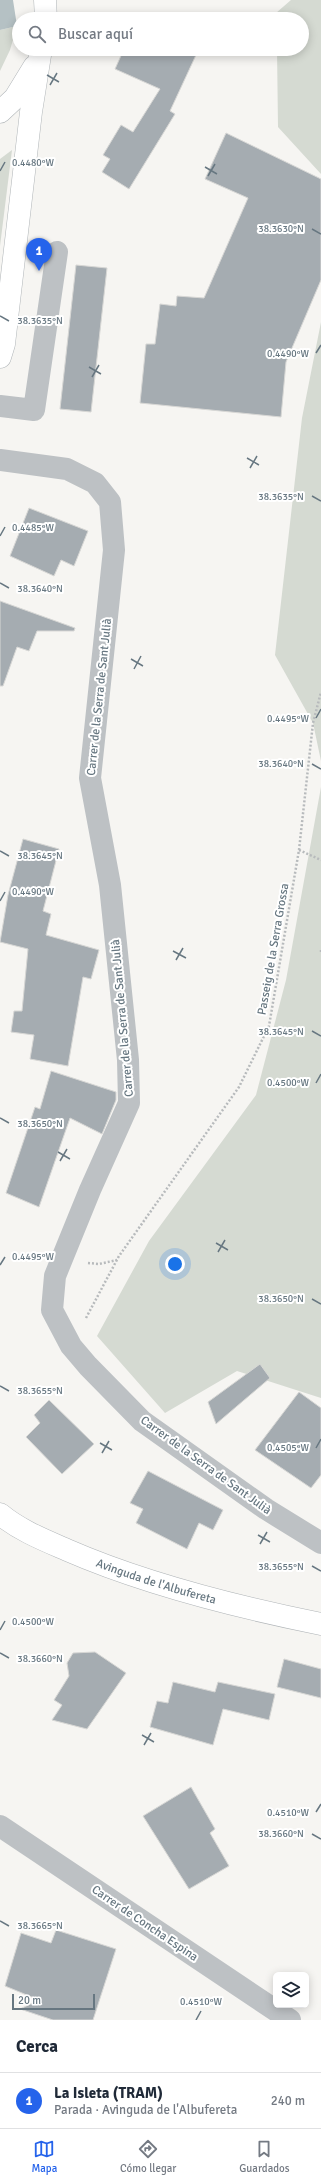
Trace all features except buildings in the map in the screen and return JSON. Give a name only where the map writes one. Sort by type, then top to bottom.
[{"type":"main road","points":[[0,112],[15,98],[24,86],[39,56]]},
{"type":"main road","points":[[0,357],[4,344],[18,218],[40,56]]},
{"type":"main road","name":"Avinguda de l'Albufereta","points":[[0,1514],[10,1522],[46,1541],[98,1564],[158,1583],[278,1615],[321,1624]]},
{"type":"street","points":[[0,406],[34,410],[57,252]]},
{"type":"street","name":"Carrer de la Serra de Sant Julià","points":[[0,460],[67,469],[95,483],[110,502],[114,550],[90,778],[110,885],[128,1060],[129,1103],[90,1190],[55,1276],[52,1310],[71,1346],[88,1366],[142,1421],[266,1509],[321,1543]]},
{"type":"street","name":"Carrer de Concha Espina","points":[[0,1826],[290,2020]]},
{"type":"path","name":"Passeig de la Serra Grossa","points":[[71,1346],[119,1256],[239,1086],[269,1026],[299,850],[313,723],[321,692]]},
{"type":"path","points":[[299,850],[321,860]]},
{"type":"shaded area","points":[[0,0],[13,0],[15,12],[12,12],[12,27],[0,30]]},
{"type":"shaded area","points":[[291,0],[321,0],[321,174],[278,127],[277,56],[309,56],[309,12],[277,12]]},
{"type":"shaded area","points":[[12,27],[12,43],[0,71],[0,30]]},
{"type":"shaded area","points":[[12,150],[0,246],[0,159]]},
{"type":"shaded area","points":[[321,322],[321,761],[313,723],[275,655],[302,418]]},
{"type":"shaded area","points":[[321,787],[321,1398],[237,1371],[165,1413],[97,1336],[149,1241],[256,1095],[286,980]]},
{"type":"place","name":"La Isleta (TRAM)","points":[[39,271]]}]
